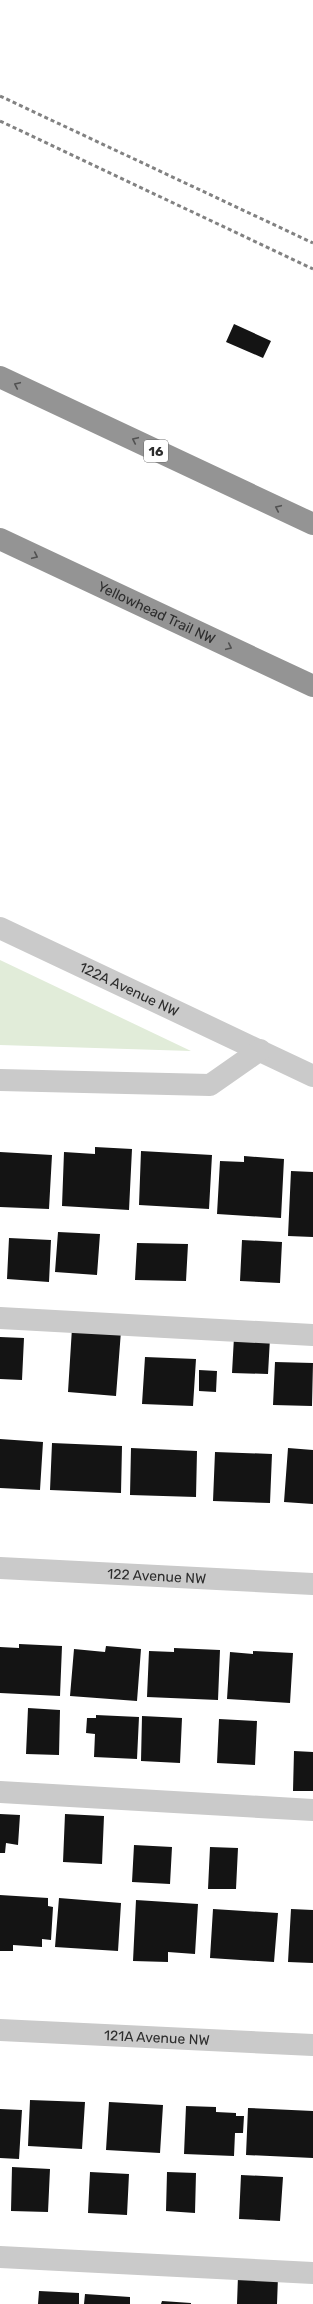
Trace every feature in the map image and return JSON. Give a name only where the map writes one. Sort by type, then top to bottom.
[{"type":"highway","name":"16","points":[[0,377],[313,524]]},
{"type":"highway","name":"Yellowhead Trail NW","points":[[0,539],[313,686]]},
{"type":"street","name":"122A Avenue NW","points":[[0,928],[313,1076]]},
{"type":"street","points":[[0,1080],[210,1085],[260,1050]]},
{"type":"street","points":[[0,1318],[313,1335]]},
{"type":"street","name":"122 Avenue NW","points":[[0,1568],[313,1584]]},
{"type":"street","points":[[0,1792],[313,1810]]},
{"type":"street","name":"121A Avenue NW","points":[[0,2030],[313,2045]]},
{"type":"street","points":[[0,2258],[313,2273]]},
{"type":"green space","points":[[0,960],[191,1051],[0,1045]]},
{"type":"building","points":[[234,324],[271,341],[263,358],[226,342]]},
{"type":"building","points":[[95,1147],[132,1149],[129,1210],[62,1206],[64,1152],[95,1154]]},
{"type":"building","points":[[141,1151],[212,1155],[209,1209],[139,1205]]},
{"type":"building","points":[[0,1152],[52,1155],[49,1209],[0,1207]]},
{"type":"building","points":[[244,1156],[284,1159],[281,1218],[217,1214],[220,1161],[244,1162]]},
{"type":"building","points":[[291,1171],[313,1172],[313,1237],[288,1236]]},
{"type":"building","points":[[58,1232],[100,1234],[97,1275],[55,1272]]},
{"type":"building","points":[[9,1238],[51,1240],[49,1282],[7,1279]]},
{"type":"building","points":[[242,1240],[282,1242],[280,1283],[240,1281]]},
{"type":"building","points":[[137,1243],[188,1244],[186,1281],[135,1280]]},
{"type":"building","points":[[72,1328],[121,1331],[116,1396],[68,1392]]},
{"type":"building","points":[[0,1337],[24,1338],[22,1380],[0,1379]]},
{"type":"building","points":[[234,1337],[270,1338],[268,1374],[232,1373]]},
{"type":"building","points":[[145,1357],[196,1359],[193,1406],[142,1404]]},
{"type":"building","points":[[275,1362],[313,1363],[312,1406],[273,1405]]},
{"type":"building","points":[[199,1370],[217,1371],[216,1392],[199,1391]]},
{"type":"building","points":[[0,1439],[43,1442],[40,1490],[0,1488]]},
{"type":"building","points":[[52,1443],[122,1446],[121,1493],[50,1490]]},
{"type":"building","points":[[131,1448],[197,1451],[196,1497],[130,1495]]},
{"type":"building","points":[[288,1448],[313,1450],[313,1504],[284,1502]]},
{"type":"building","points":[[215,1452],[272,1454],[270,1503],[213,1501]]},
{"type":"building","points":[[19,1644],[62,1646],[60,1696],[0,1693],[0,1647],[19,1648]]},
{"type":"building","points":[[106,1646],[141,1649],[137,1701],[70,1696],[74,1649],[105,1652]]},
{"type":"building","points":[[174,1648],[220,1650],[218,1700],[147,1697],[149,1651],[174,1652]]},
{"type":"building","points":[[253,1651],[293,1653],[290,1703],[227,1699],[230,1652],[253,1654]]},
{"type":"building","points":[[28,1708],[60,1710],[59,1755],[26,1754]]},
{"type":"building","points":[[96,1715],[139,1717],[137,1759],[94,1757],[95,1734],[86,1733],[87,1718],[96,1718]]},
{"type":"building","points":[[142,1716],[182,1718],[180,1763],[141,1761]]},
{"type":"building","points":[[219,1719],[257,1721],[255,1765],[217,1763]]},
{"type":"building","points":[[294,1751],[313,1752],[313,1791],[293,1791]]},
{"type":"building","points":[[0,1814],[20,1815],[18,1845],[6,1843],[5,1853],[0,1853]]},
{"type":"building","points":[[65,1814],[104,1816],[102,1864],[63,1862]]},
{"type":"building","points":[[134,1845],[172,1847],[170,1884],[132,1882]]},
{"type":"building","points":[[210,1847],[238,1848],[236,1889],[208,1889]]},
{"type":"building","points":[[0,1895],[48,1898],[48,1906],[53,1907],[51,1940],[42,1939],[42,1947],[13,1945],[13,1951],[0,1951]]},
{"type":"building","points":[[59,1898],[121,1903],[118,1951],[55,1947]]},
{"type":"building","points":[[136,1900],[198,1904],[195,1954],[168,1952],[168,1962],[133,1961]]},
{"type":"building","points":[[213,1909],[278,1913],[274,1962],[210,1958]]},
{"type":"building","points":[[291,1909],[313,1910],[313,1963],[288,1962]]},
{"type":"building","points":[[30,2100],[85,2102],[82,2149],[28,2146]]},
{"type":"building","points":[[109,2102],[163,2105],[160,2153],[106,2150]]},
{"type":"building","points":[[186,2106],[216,2107],[216,2112],[236,2113],[236,2116],[244,2116],[243,2133],[235,2133],[234,2156],[184,2154]]},
{"type":"building","points":[[248,2108],[313,2111],[313,2158],[246,2155]]},
{"type":"building","points":[[0,2109],[22,2110],[19,2159],[0,2158]]},
{"type":"building","points":[[12,2167],[50,2169],[48,2212],[11,2211]]},
{"type":"building","points":[[90,2172],[129,2174],[127,2215],[88,2213]]},
{"type":"building","points":[[167,2172],[196,2173],[195,2213],[166,2211]]},
{"type":"building","points":[[241,2175],[283,2177],[280,2221],[239,2219]]},
{"type":"building","points":[[238,2276],[278,2277],[277,2304],[237,2304]]},
{"type":"building","points":[[39,2291],[79,2293],[79,2304],[38,2304]]},
{"type":"building","points":[[85,2294],[130,2297],[130,2304],[84,2304]]},
{"type":"building","points":[[162,2301],[191,2303],[191,2304],[161,2304]]},
{"type":"railway","points":[[0,96],[313,243]]},
{"type":"railway","points":[[0,121],[313,269]]}]
